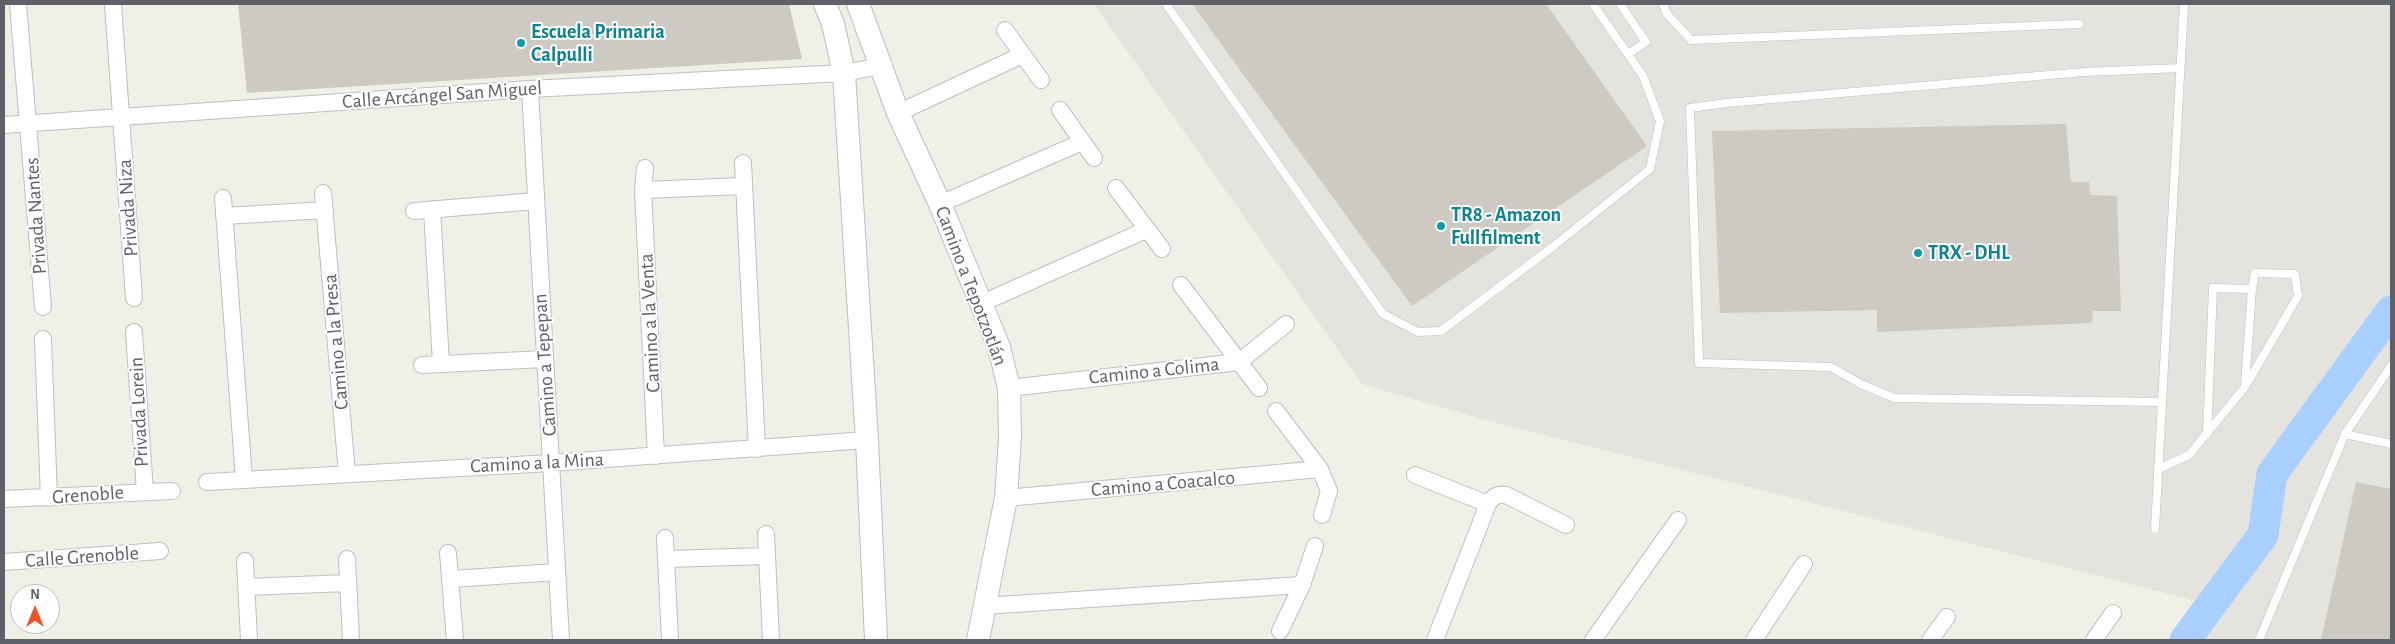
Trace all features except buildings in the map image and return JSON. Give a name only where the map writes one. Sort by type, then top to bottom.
[{"type":"main road","points":[[825,4],[833,24],[844,73],[867,440],[876,640]]},
{"type":"main road","name":"Camino a Tepotzotlán","points":[[862,5],[880,66],[898,112],[940,204],[999,347],[1009,388],[1010,438],[1006,498],[978,640]]},
{"type":"street","name":"Privada Nantes","points":[[18,4],[44,307]]},
{"type":"street","name":"Privada Niza","points":[[113,4],[134,298]]},
{"type":"street","points":[[1005,30],[1041,80]]},
{"type":"street","points":[[898,112],[1022,55]]},
{"type":"street","name":"Calle Arcángel San Miguel","points":[[4,125],[530,89],[844,73],[880,66]]},
{"type":"street","name":"Camino a Tepepan","points":[[530,89],[561,640]]},
{"type":"street","points":[[1060,110],[1094,158]]},
{"type":"street","points":[[940,204],[1082,142]]},
{"type":"street","points":[[743,163],[757,449]]},
{"type":"street","name":"Camino a la Venta","points":[[645,168],[643,190],[656,456]]},
{"type":"street","points":[[643,190],[744,186]]},
{"type":"street","points":[[1116,188],[1162,249]]},
{"type":"street","name":"Camino a la Presa","points":[[323,193],[347,474]]},
{"type":"street","points":[[223,198],[244,479]]},
{"type":"street","points":[[414,211],[536,201]]},
{"type":"street","points":[[224,216],[325,210]]},
{"type":"street","points":[[432,210],[441,363]]},
{"type":"street","points":[[980,304],[1146,230]]},
{"type":"street","points":[[1181,285],[1259,388]]},
{"type":"street","name":"Camino a Colima","points":[[1009,388],[1239,362],[1286,324]]},
{"type":"street","name":"Privada Lorein","points":[[134,332],[145,492]]},
{"type":"street","points":[[44,339],[50,498]]},
{"type":"street","points":[[422,365],[544,359]]},
{"type":"street","points":[[1276,411],[1320,469],[1329,492],[1322,515]]},
{"type":"street","name":"Camino a la Mina","points":[[207,482],[551,463],[867,440]]},
{"type":"street","name":"Camino a Coacalco","points":[[1006,498],[1320,469]]},
{"type":"street","points":[[1415,475],[1491,500]]},
{"type":"street","name":"Grenoble","points":[[4,499],[172,491]]},
{"type":"street","points":[[1435,640],[1491,500],[1499,494],[1506,495],[1566,525]]},
{"type":"street","points":[[1593,640],[1678,520]]},
{"type":"street","points":[[766,534],[772,640]]},
{"type":"street","points":[[665,538],[670,640]]},
{"type":"street","points":[[1280,631],[1302,585],[1315,546]]},
{"type":"street","name":"Calle Grenoble","points":[[4,562],[160,551]]},
{"type":"street","points":[[448,553],[455,640]]},
{"type":"street","points":[[667,559],[767,556]]},
{"type":"street","points":[[347,559],[352,640]]},
{"type":"street","points":[[245,561],[250,640]]},
{"type":"street","points":[[1754,640],[1804,564]]},
{"type":"street","points":[[451,578],[557,572]]},
{"type":"street","points":[[246,587],[348,584]]},
{"type":"street","points":[[984,606],[1302,585]]},
{"type":"street","points":[[2094,640],[2113,612]]},
{"type":"street","points":[[1930,640],[1947,617]]},
{"type":"lane","points":[[1166,4],[1383,314],[1418,332],[1441,331],[1650,170],[1660,121],[1643,76],[1593,4]]},
{"type":"lane","points":[[1620,4],[1646,42],[1628,54]]},
{"type":"lane","points":[[1663,4],[1667,14],[1691,40],[2079,24]]},
{"type":"lane","points":[[2154,529],[2184,4]]},
{"type":"lane","points":[[2161,402],[1894,398],[1861,384],[1831,367],[1699,363],[1690,108],[1726,103],[2075,73],[2180,68]]},
{"type":"lane","points":[[2158,468],[2189,455],[2245,387],[2298,296],[2295,274],[2255,273],[2252,289],[2245,387]]},
{"type":"lane","points":[[2206,434],[2213,288],[2252,289]]},
{"type":"lane","points":[[2259,640],[2345,434],[2391,366]]},
{"type":"lane","points":[[2345,434],[2391,444]]},
{"type":"shaded area","points":[[1094,4],[2391,4],[2391,640],[2196,640],[2220,607],[1482,419],[1362,384]]},
{"type":"waterway","points":[[2185,640],[2263,535],[2272,474],[2391,311]]},
{"type":"place","name":"Escuela Primaria Calpulli","points":[[521,43]]},
{"type":"place","name":"TR8 - Amazon Fullfilment","points":[[1441,226]]},
{"type":"place","name":"TRX - DHL","points":[[1918,253]]}]
